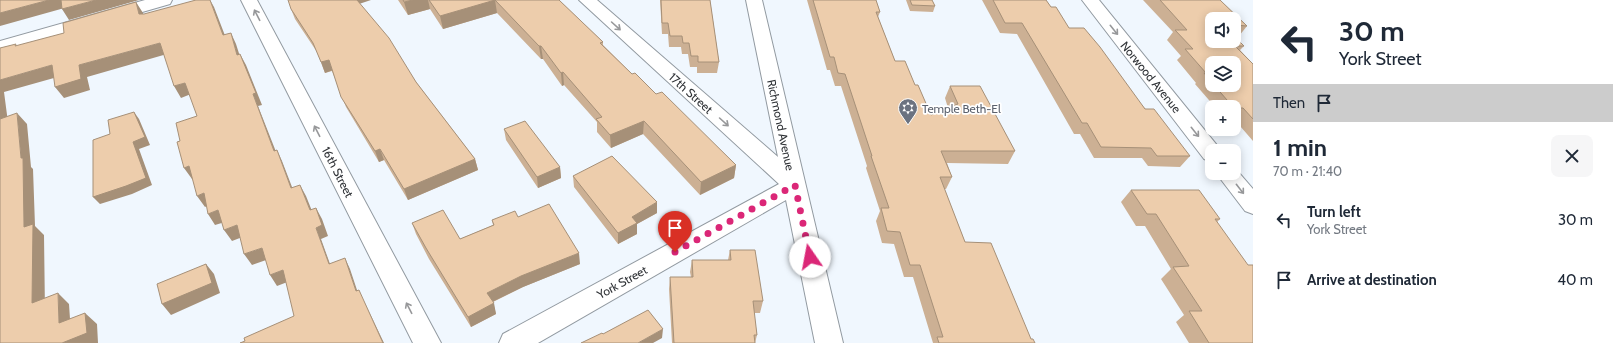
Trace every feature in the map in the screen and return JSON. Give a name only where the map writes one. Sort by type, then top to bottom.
[{"type":"street","points":[[0,47],[164,0]]},
{"type":"street","name":"16th Street","points":[[249,0],[427,343]]},
{"type":"street","name":"17th Street","points":[[587,0],[795,185]]},
{"type":"street","name":"Richmond Avenue","points":[[754,0],[829,343]]},
{"type":"street","name":"Norwood Avenue","points":[[1090,0],[1205,145]]},
{"type":"street","points":[[1233,180],[1253,205]]},
{"type":"street","name":"York Street","points":[[513,343],[795,185]]},
{"type":"building","points":[[0,0],[49,0],[0,13]]},
{"type":"building","points":[[61,0],[96,0],[62,9]]},
{"type":"building","points":[[196,0],[210,0],[223,35],[231,33],[237,55],[240,54],[256,93],[253,94],[274,151],[277,150],[291,188],[300,185],[310,210],[316,208],[322,225],[316,228],[329,264],[345,258],[356,291],[359,290],[383,343],[240,343],[245,341],[244,338],[294,316],[283,270],[270,275],[262,248],[244,254],[237,225],[224,230],[218,210],[208,214],[204,193],[197,196],[189,166],[184,168],[177,142],[180,141],[176,123],[197,116],[185,83],[174,86],[160,43],[79,65],[81,79],[55,87],[52,65],[0,80],[0,48],[16,44],[15,46],[64,33],[63,23],[136,2],[139,14],[144,14]]},
{"type":"building","points":[[288,0],[357,0],[389,38],[416,82],[475,159],[404,189],[380,149],[375,151],[341,97],[329,60],[321,62],[313,43],[291,9]]},
{"type":"building","points":[[429,0],[495,0],[440,16]]},
{"type":"building","points":[[495,0],[559,0],[603,42],[600,43],[632,74],[635,73],[656,94],[662,92],[736,165],[701,182],[644,121],[610,135],[596,119],[602,117],[563,72],[561,73],[541,46],[539,46]]},
{"type":"building","points":[[661,0],[710,0],[719,62],[698,62],[698,56],[691,56],[689,43],[683,43],[682,36],[670,36],[668,23],[662,23]]},
{"type":"building","points":[[813,0],[876,0],[880,12],[876,12],[895,61],[905,61],[915,85],[918,85],[931,115],[958,104],[950,86],[980,86],[1015,151],[941,151],[952,177],[940,177],[965,242],[991,243],[1031,339],[1033,339],[1035,343],[939,343],[937,337],[943,337],[920,265],[910,265],[900,232],[887,231],[881,208],[889,208],[845,74],[838,73],[834,57],[830,57]]},
{"type":"building","points":[[910,0],[932,0],[935,6],[912,5]]},
{"type":"building","points":[[993,0],[1046,0],[1051,7],[1056,7],[1069,28],[1084,28],[1100,47],[1145,109],[1154,109],[1190,156],[1157,156],[1151,148],[1101,147],[1087,123],[1082,123],[1022,23],[1005,23]]},
{"type":"building","points":[[1160,0],[1220,0],[1232,12],[1205,12],[1205,48],[1237,48],[1253,64],[1253,119],[1243,108],[1241,108],[1241,100],[1227,100],[1220,92],[1241,92],[1241,56],[1205,56],[1205,72],[1185,49],[1193,49],[1175,30],[1187,30]]},
{"type":"building","points":[[1241,20],[1247,26],[1241,26]]},
{"type":"building","points":[[134,112],[145,137],[133,142],[146,178],[93,197],[93,140],[110,134],[108,120]]},
{"type":"building","points":[[17,113],[21,158],[23,158],[24,227],[33,224],[32,303],[58,293],[59,323],[85,313],[87,333],[62,343],[0,343],[0,119]]},
{"type":"building","points":[[525,121],[560,167],[537,177],[504,129]]},
{"type":"building","points":[[612,156],[657,202],[632,217],[637,223],[618,233],[573,176]]},
{"type":"building","points":[[1131,190],[1199,190],[1220,219],[1215,219],[1248,265],[1253,265],[1253,343],[1209,343],[1189,311],[1202,311],[1173,267],[1189,266],[1156,214],[1147,214]]},
{"type":"building","points":[[549,204],[579,253],[521,276],[487,293],[494,303],[468,317],[412,223],[443,210],[460,239],[494,225],[492,220],[515,211],[518,217]]},
{"type":"building","points":[[730,250],[755,250],[763,301],[753,301],[757,335],[754,335],[755,343],[674,343],[670,277],[693,277],[692,260],[731,260]]},
{"type":"building","points":[[206,264],[212,283],[162,304],[157,284]]},
{"type":"building","points":[[648,310],[663,329],[638,343],[581,343],[602,333],[603,334]]},
{"type":"place","name":"Temple Beth-El","points":[[908,125]]},
{"type":"route","points":[[675,252],[795,185],[810,257]]}]
